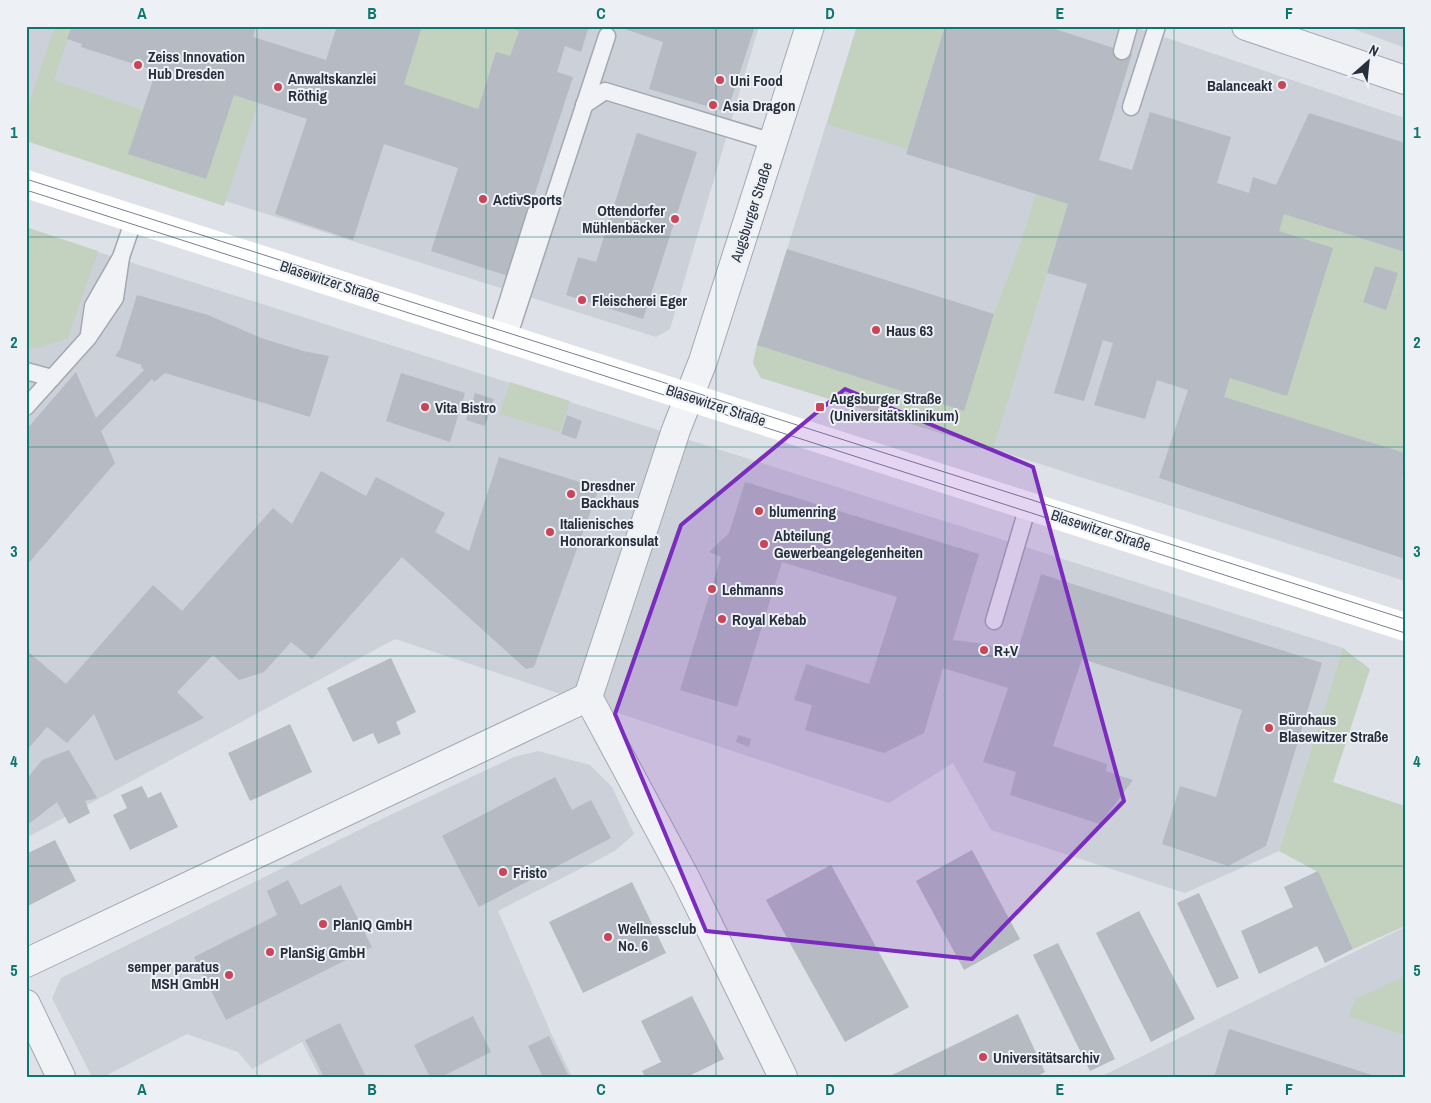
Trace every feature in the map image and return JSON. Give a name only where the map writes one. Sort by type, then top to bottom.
[{"type":"street","name":"Augsburger Straße","points":[[588,698],[676,430],[703,361],[810,26]]},
{"type":"street","points":[[1246,26],[1405,80]]},
{"type":"street","name":"Blasewitzer Straße","points":[[26,184],[1405,627]]},
{"type":"street","points":[[26,963],[588,698],[686,879],[783,1077]]},
{"type":"street","points":[[26,1004],[60,1077]]},
{"type":"lane","points":[[1122,51],[1129,26]]},
{"type":"lane","points":[[1131,107],[1157,26]]},
{"type":"lane","points":[[503,337],[607,36]]},
{"type":"lane","points":[[584,105],[604,91],[773,142]]},
{"type":"lane","points":[[503,337],[536,212]]},
{"type":"lane","points":[[26,407],[88,338],[115,298],[121,257],[134,219]]},
{"type":"lane","points":[[26,371],[52,378]]},
{"type":"lane","points":[[994,620],[1028,506]]},
{"type":"highlighted area","points":[[845,389],[1033,467],[1124,801],[972,959],[706,931],[615,714],[681,525]]},
{"type":"shaded area","points":[[26,26],[759,26],[670,329],[656,337],[26,138]]},
{"type":"shaded area","points":[[857,26],[1131,26],[1405,118],[1405,581],[993,449],[761,378],[753,363],[757,345]]},
{"type":"shaded area","points":[[1346,26],[1405,26],[1405,48]]},
{"type":"shaded area","points":[[26,229],[1343,648],[1279,851],[1185,893],[991,830],[953,763],[889,803],[395,639],[26,838]]},
{"type":"shaded area","points":[[538,751],[590,765],[612,787],[634,834],[615,851],[498,911],[572,1077],[320,1077],[302,1042],[252,1069],[238,1052],[187,1034],[103,1077],[92,1077],[52,998],[61,978],[367,826],[514,757]]},
{"type":"shaded area","points":[[1405,927],[1405,1077],[1100,1077]]},
{"type":"green space","points":[[55,26],[72,26],[54,80],[143,110],[129,154],[206,179],[234,95],[258,103],[224,206],[26,141],[26,113]]},
{"type":"green space","points":[[422,26],[504,26],[519,31],[510,56],[496,52],[478,109],[404,84]]},
{"type":"green space","points":[[857,26],[945,26],[907,149],[827,124]]},
{"type":"green space","points":[[1036,194],[1068,204],[993,449],[761,378],[753,363],[757,345],[964,411],[994,314],[1020,245]]},
{"type":"green space","points":[[1284,214],[1405,252],[1405,453],[1224,397]]},
{"type":"green space","points":[[26,227],[98,251],[68,338],[42,347],[26,349]]},
{"type":"green space","points":[[510,382],[570,401],[560,432],[500,414]]},
{"type":"green space","points":[[1343,648],[1370,669],[1333,782],[1405,806],[1405,926],[1353,949],[1318,872],[1279,851]]},
{"type":"green space","points":[[1405,976],[1405,1035],[1349,1017],[1355,999]]},
{"type":"building","points":[[72,26],[256,26],[253,37],[326,60],[337,26],[422,26],[404,84],[478,109],[496,52],[510,56],[519,31],[505,26],[589,26],[581,52],[565,46],[557,72],[573,77],[508,276],[431,251],[458,168],[384,144],[353,240],[275,214],[307,119],[234,95],[206,179],[128,154],[156,71],[81,47],[82,44],[67,39]]},
{"type":"building","points":[[616,26],[755,26],[727,112],[649,89],[663,42]]},
{"type":"building","points":[[945,26],[1046,26],[1132,54],[1099,160],[1132,170],[1150,112],[1231,137],[1217,183],[1249,193],[1253,177],[1276,185],[1309,113],[1405,143],[1405,252],[1284,214],[1279,231],[1333,248],[1287,396],[1230,378],[1224,397],[1405,453],[1405,471],[1402,479],[1405,480],[1405,559],[1159,478],[1188,390],[1157,380],[1145,419],[1094,405],[1113,343],[1103,340],[1084,401],[1054,393],[1087,284],[1047,273],[1068,204],[906,154]]},
{"type":"building","points":[[637,133],[697,152],[643,319],[566,295],[578,257],[596,262]]},
{"type":"building","name":"Haus 63","points":[[787,249],[994,314],[964,411],[757,345]]},
{"type":"building","points":[[1375,266],[1398,273],[1386,310],[1363,302]]},
{"type":"building","points":[[137,295],[208,315],[261,338],[303,351],[329,356],[310,417],[165,373],[154,382],[152,379],[101,431],[115,463],[26,566],[26,430],[76,372],[96,418],[144,370],[141,367],[142,365],[115,356],[120,349]]},
{"type":"building","points":[[401,373],[465,393],[450,442],[386,421]]},
{"type":"building","points":[[475,393],[494,399],[485,426],[466,420]]},
{"type":"building","points":[[567,415],[582,421],[576,439],[561,434]]},
{"type":"building","points":[[499,457],[599,488],[534,667],[526,669],[402,557],[312,659],[291,642],[264,672],[239,680],[213,655],[177,692],[204,718],[115,761],[94,714],[67,743],[47,727],[26,751],[26,650],[66,684],[153,585],[182,611],[273,508],[292,524],[321,471],[366,496],[376,477],[445,513],[435,532],[469,551]]},
{"type":"building","points":[[745,482],[979,554],[953,640],[986,644],[1015,659],[1041,574],[1322,663],[1266,846],[1228,866],[1162,844],[1180,786],[1216,797],[1242,710],[1082,659],[1053,746],[1107,764],[1106,771],[1133,780],[1100,824],[1010,795],[1016,772],[983,762],[1008,688],[943,668],[924,733],[884,753],[805,730],[812,705],[794,700],[806,664],[869,684],[897,597],[782,562],[737,707],[680,690],[721,557],[709,552],[729,533]]},
{"type":"building","points":[[391,658],[416,712],[396,722],[401,734],[378,744],[373,733],[353,742],[327,688]]},
{"type":"building","points":[[290,724],[312,772],[250,801],[228,753]]},
{"type":"building","points":[[738,735],[751,739],[749,747],[736,742]]},
{"type":"building","points":[[69,750],[97,798],[85,801],[90,813],[69,824],[57,802],[26,826],[26,780],[42,760]]},
{"type":"building","name":"Fristo","points":[[555,777],[572,810],[591,800],[611,838],[479,907],[442,836]]},
{"type":"building","points":[[142,786],[148,798],[161,792],[178,827],[130,850],[113,815],[127,808],[121,795]]},
{"type":"building","points":[[55,840],[76,881],[26,907],[26,854]]},
{"type":"building","points":[[972,850],[1020,939],[964,970],[916,881]]},
{"type":"building","points":[[831,865],[909,1007],[845,1042],[766,900]]},
{"type":"building","points":[[1318,871],[1353,949],[1325,963],[1317,946],[1259,974],[1241,931],[1293,907],[1284,887]]},
{"type":"building","points":[[288,880],[301,905],[341,885],[372,947],[226,1020],[194,957],[277,915],[267,891]]},
{"type":"building","name":"Wellnessclub No. 6","points":[[632,882],[666,953],[583,993],[549,922]]},
{"type":"building","points":[[1199,893],[1239,978],[1217,988],[1177,903]]},
{"type":"building","points":[[1139,911],[1195,1019],[1151,1042],[1096,933]]},
{"type":"building","points":[[1058,943],[1115,1059],[1090,1071],[1033,955]]},
{"type":"building","points":[[692,996],[724,1059],[687,1077],[645,1077],[642,1071],[661,1062],[641,1021]]},
{"type":"building","name":"Universitätsarchiv","points":[[1018,1014],[1045,1072],[1036,1077],[888,1077]]},
{"type":"building","points":[[473,1016],[491,1052],[441,1077],[430,1077],[414,1045]]},
{"type":"building","points":[[340,1023],[366,1077],[324,1077],[305,1040]]},
{"type":"building","points":[[1229,1029],[1285,1047],[1378,1077],[1214,1077]]},
{"type":"building","points":[[549,1036],[569,1077],[543,1077],[528,1046]]},
{"type":"tram line","points":[[26,179],[1405,619]]},
{"type":"tram line","points":[[26,190],[1405,633]]},
{"type":"place","name":"Zeiss Innovation Hub Dresden","points":[[138,65]]},
{"type":"place","name":"Uni Food","points":[[720,80]]},
{"type":"place","name":"Balanceakt","points":[[1282,85]]},
{"type":"place","name":"Anwaltskanzlei Röthig","points":[[278,87]]},
{"type":"place","name":"Asia Dragon","points":[[713,105]]},
{"type":"place","name":"ActivSports","points":[[483,199]]},
{"type":"place","name":"Ottendorfer Mühlenbäcker","points":[[675,219]]},
{"type":"place","name":"Fleischerei Eger","points":[[582,300]]},
{"type":"place","name":"Haus 63","points":[[876,330]]},
{"type":"place","name":"Vita Bistro","points":[[425,407]]},
{"type":"place","name":"Augsburger Straße (Universitätsklinikum)","points":[[820,407]]},
{"type":"place","name":"Dresdner Backhaus","points":[[571,494]]},
{"type":"place","name":"blumenring","points":[[759,511]]},
{"type":"place","name":"Italienisches Honorarkonsulat","points":[[550,532]]},
{"type":"place","name":"Abteilung Gewerbeangelegenheiten","points":[[764,544]]},
{"type":"place","name":"Lehmanns","points":[[712,589]]},
{"type":"place","name":"Royal Kebab","points":[[722,619]]},
{"type":"place","name":"R+V","points":[[984,650]]},
{"type":"place","name":"Bürohaus Blasewitzer Straße","points":[[1269,728]]},
{"type":"place","name":"Fristo","points":[[503,872]]},
{"type":"place","name":"PlanIQ GmbH","points":[[323,924]]},
{"type":"place","name":"Wellnessclub No. 6","points":[[608,937]]},
{"type":"place","name":"PlanSig GmbH","points":[[270,952]]},
{"type":"place","name":"semper paratus MSH GmbH","points":[[229,975]]},
{"type":"place","name":"Universitätsarchiv","points":[[983,1057]]}]
